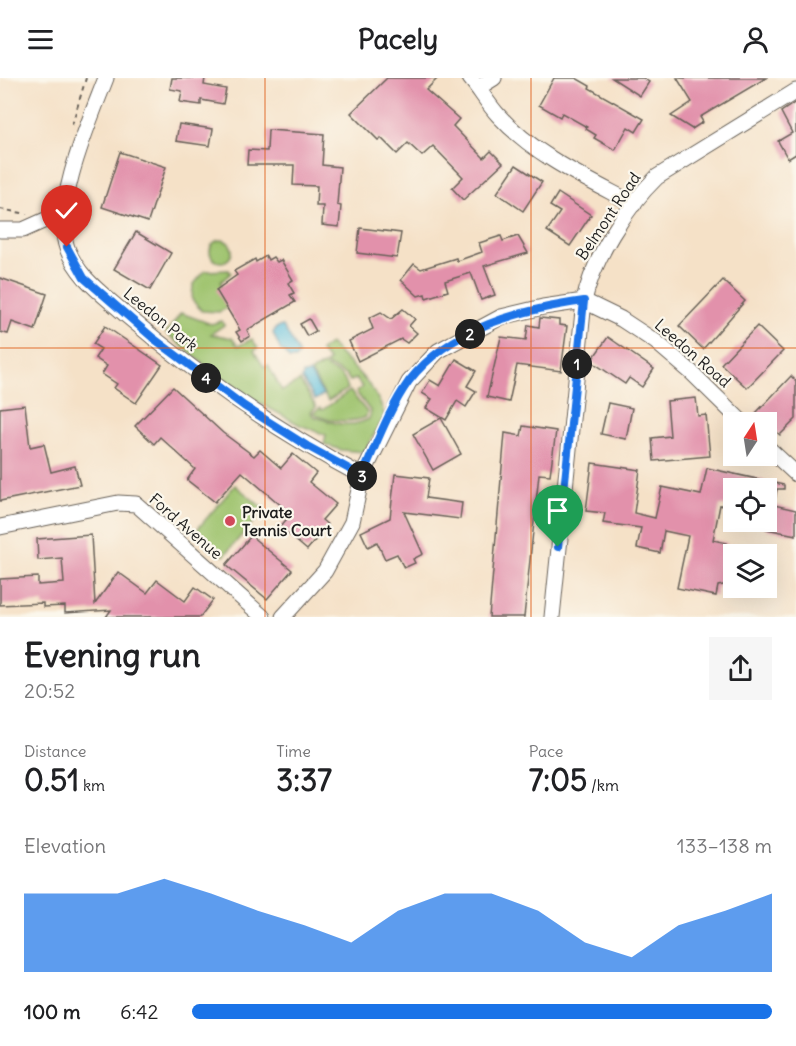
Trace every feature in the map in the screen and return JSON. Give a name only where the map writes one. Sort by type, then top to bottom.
[{"type":"street","name":"Leedon Park","points":[[106,78],[85,135],[64,205],[67,247],[84,278],[153,338],[244,406],[307,446],[362,476]]},
{"type":"street","points":[[494,78],[474,83],[498,115],[525,140],[554,161],[634,204]]},
{"type":"street","name":"Belmont Road","points":[[552,617],[584,301],[596,262],[634,204],[657,177],[796,92]]},
{"type":"street","points":[[0,230],[23,230],[52,217],[64,220]]},
{"type":"street","points":[[283,617],[325,571],[352,522],[362,476],[409,382],[438,351],[501,317],[543,307],[584,301]]},
{"type":"street","name":"Leedon Road","points":[[584,301],[621,319],[656,342],[692,372],[732,412]]},
{"type":"street","points":[[777,456],[796,474]]},
{"type":"street","name":"Ford Avenue","points":[[0,527],[118,504],[136,504],[263,617]]},
{"type":"green space","points":[[217,240],[225,240],[232,247],[232,255],[225,262],[217,262],[210,255],[210,247]]},
{"type":"green space","points":[[229,270],[231,273],[221,282],[227,308],[219,312],[202,311],[192,300],[193,285],[205,271]]},
{"type":"green space","points":[[181,313],[211,324],[222,321],[224,325],[211,334],[232,338],[238,346],[252,339],[258,348],[254,351],[264,367],[268,365],[282,391],[300,381],[316,407],[311,412],[313,416],[334,423],[348,424],[369,419],[371,412],[356,392],[362,387],[356,379],[350,381],[347,376],[325,364],[329,361],[320,351],[330,344],[369,385],[381,404],[385,416],[364,452],[341,450],[324,444],[326,435],[300,425],[236,390],[166,333]]},
{"type":"green space","points":[[323,365],[340,375],[348,389],[328,401],[311,372]]},
{"type":"green space","points":[[350,391],[367,412],[366,417],[339,421],[313,413],[320,408],[322,410]]},
{"type":"green space","name":"Private Tennis Court","points":[[235,485],[264,509],[224,556],[195,532]]},
{"type":"water","points":[[283,326],[299,354],[295,359],[289,359],[284,351],[281,351],[273,333],[276,328]]},
{"type":"water","points":[[310,373],[323,395],[315,400],[302,379],[303,374]]},
{"type":"building","points":[[172,78],[205,78],[204,85],[226,89],[223,104],[201,100],[201,105],[180,102],[182,91],[170,89]]},
{"type":"building","points":[[387,78],[438,78],[426,90],[459,119],[453,126],[484,158],[491,151],[503,163],[463,200],[452,188],[463,177],[433,146],[422,156],[408,143],[397,154],[381,138],[379,141],[351,113]]},
{"type":"building","points":[[554,78],[576,78],[590,86],[589,88],[644,119],[636,132],[628,127],[615,150],[594,138],[596,135],[586,129],[587,127],[562,113],[560,117],[539,105]]},
{"type":"building","points":[[612,78],[643,78],[649,82],[640,96]]},
{"type":"building","points":[[677,78],[766,78],[700,117],[703,122],[692,129],[671,116],[692,102]]},
{"type":"building","points":[[796,102],[796,154],[788,159],[778,141],[792,133],[781,112]]},
{"type":"building","points":[[179,124],[213,129],[210,146],[176,141]]},
{"type":"building","points":[[268,130],[324,134],[322,165],[340,167],[337,205],[341,206],[339,227],[322,225],[323,206],[316,206],[317,186],[293,185],[294,165],[247,165],[248,150],[267,151]]},
{"type":"building","points":[[120,152],[166,167],[148,222],[102,207]]},
{"type":"building","points":[[516,165],[542,182],[523,211],[497,193]]},
{"type":"building","points":[[558,193],[591,215],[570,246],[547,231],[560,212],[550,206]]},
{"type":"building","points":[[360,228],[401,233],[397,258],[357,253]]},
{"type":"building","points":[[136,232],[171,253],[150,290],[114,269]]},
{"type":"building","points":[[501,236],[503,241],[518,236],[528,253],[484,266],[495,295],[481,300],[471,273],[445,281],[448,291],[426,298],[425,294],[418,296],[401,280],[414,264],[421,269],[456,258],[457,261],[482,252],[479,243]]},
{"type":"building","points":[[266,256],[268,260],[273,257],[277,262],[281,260],[293,280],[288,283],[294,293],[290,295],[295,302],[247,330],[250,336],[242,341],[236,332],[240,330],[216,290],[237,275],[234,271],[255,259],[256,262]]},
{"type":"building","points":[[0,278],[47,294],[35,330],[12,322],[8,334],[0,332]]},
{"type":"building","points":[[723,280],[745,301],[703,349],[679,326]]},
{"type":"building","points":[[403,309],[415,319],[409,326],[417,333],[407,343],[401,339],[358,361],[349,341],[373,329],[369,318],[381,312],[391,319]]},
{"type":"building","points":[[540,318],[559,320],[559,325],[567,326],[561,371],[517,365],[509,402],[487,397],[501,337],[526,340],[528,325],[539,327]]},
{"type":"building","points":[[309,319],[316,331],[307,336],[300,324]]},
{"type":"building","points":[[105,326],[162,365],[136,403],[114,388],[117,384],[102,374],[107,366],[95,358],[101,349],[93,344]]},
{"type":"building","points":[[757,326],[783,351],[747,388],[721,364]]},
{"type":"building","points":[[608,337],[654,369],[642,387],[629,378],[625,384],[591,361]]},
{"type":"building","points":[[456,359],[476,371],[467,386],[476,391],[466,407],[457,401],[446,420],[426,408],[432,399],[422,393],[430,380],[440,386]]},
{"type":"building","points":[[791,376],[796,381],[796,419],[780,435],[777,432],[777,412],[757,412]]},
{"type":"building","points":[[173,387],[223,433],[254,456],[260,450],[281,468],[293,454],[316,473],[309,482],[336,504],[322,520],[328,525],[307,550],[280,527],[291,514],[242,472],[215,502],[187,480],[195,469],[160,437],[154,444],[135,426]]},
{"type":"building","points":[[696,398],[698,416],[706,415],[710,456],[654,461],[652,438],[670,436],[667,401]]},
{"type":"building","points":[[608,403],[632,408],[626,439],[601,434]]},
{"type":"building","points":[[25,405],[30,447],[44,444],[51,472],[75,466],[80,485],[0,501],[0,408]]},
{"type":"building","points":[[441,418],[461,454],[433,470],[413,434]]},
{"type":"building","points":[[523,426],[556,431],[550,475],[539,474],[524,617],[489,617],[505,433],[521,436]]},
{"type":"building","points":[[592,463],[640,470],[634,513],[655,518],[662,487],[701,495],[707,468],[752,478],[723,478],[723,506],[720,505],[713,540],[727,543],[723,544],[723,585],[718,586],[716,596],[677,588],[688,536],[664,531],[660,553],[637,548],[641,528],[603,523],[605,513],[586,511]]},
{"type":"building","points":[[395,474],[429,478],[426,498],[462,503],[460,519],[404,512],[423,554],[413,559],[415,563],[404,568],[397,554],[385,559],[377,542],[368,547],[361,532],[390,518]]},
{"type":"building","points":[[777,483],[784,485],[784,489],[777,489]]},
{"type":"building","points":[[777,506],[796,510],[796,535],[777,531]]},
{"type":"building","points":[[91,535],[95,604],[118,572],[147,593],[157,580],[185,601],[195,587],[213,600],[200,617],[106,617],[111,610],[65,613],[65,606],[43,607],[43,603],[0,605],[0,579],[38,577],[38,585],[64,583],[62,558],[38,560],[37,539]]},
{"type":"building","points":[[251,536],[292,570],[267,599],[226,565]]},
{"type":"place","name":"Private Tennis Court","points":[[230,521]]},
{"type":"route","points":[[67,247],[84,278],[153,338],[244,406],[307,446],[362,476],[409,382],[438,351],[501,317],[543,307],[584,301],[558,547]]}]
